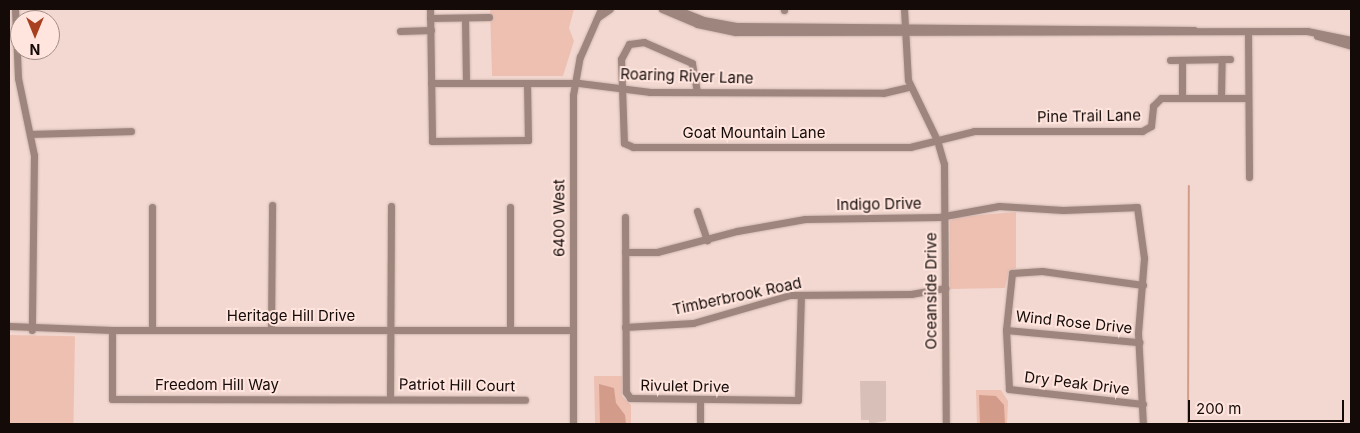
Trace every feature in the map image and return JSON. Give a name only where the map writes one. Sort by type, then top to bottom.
[{"type":"street","points":[[15,9],[18,78],[32,134],[32,330]]},
{"type":"street","points":[[430,9],[432,141],[528,140],[527,83]]},
{"type":"street","name":"6400 West","points":[[573,424],[574,83],[583,46],[602,9]]},
{"type":"street","name":"6400 West","points":[[598,17],[610,9]]},
{"type":"street","points":[[662,9],[697,24],[725,31],[904,29]]},
{"type":"street","points":[[676,9],[703,20],[736,26],[1289,32],[1324,33],[1351,40]]},
{"type":"street","name":"Oceanside Drive","points":[[904,12],[910,87],[938,140],[944,164],[946,424]]},
{"type":"street","points":[[430,18],[489,18]]},
{"type":"street","points":[[465,18],[466,83]]},
{"type":"street","points":[[400,31],[431,30]]},
{"type":"street","points":[[1248,32],[1249,177]]},
{"type":"street","points":[[1289,32],[1351,46]]},
{"type":"street","name":"Goat Mountain Lane","points":[[697,92],[693,64],[641,41],[629,44],[622,54],[622,138],[630,147],[910,147],[938,140]]},
{"type":"street","points":[[1170,60],[1230,59]]},
{"type":"street","points":[[1182,60],[1182,98]]},
{"type":"street","points":[[1222,60],[1222,98]]},
{"type":"street","name":"Roaring River Lane","points":[[431,83],[574,83],[622,89],[697,92],[883,93],[910,87]]},
{"type":"street","name":"Pine Trail Lane","points":[[938,140],[974,131],[1145,130],[1152,123],[1157,100],[1248,98]]},
{"type":"street","points":[[32,134],[131,131]]},
{"type":"street","points":[[271,330],[272,205]]},
{"type":"street","points":[[152,206],[152,330]]},
{"type":"street","points":[[390,398],[391,206]]},
{"type":"street","name":"Indigo Drive","points":[[625,252],[657,252],[795,220],[945,216],[999,206],[1063,210],[1137,207],[1143,286]]},
{"type":"street","points":[[510,207],[510,329]]},
{"type":"street","points":[[697,212],[707,240]]},
{"type":"street","name":"Rivulet Drive","points":[[625,217],[626,392],[630,398],[700,401],[798,400],[801,295]]},
{"type":"street","points":[[1006,330],[1012,273],[1042,271],[1143,286],[1139,342],[1143,424]]},
{"type":"street","name":"Timberbrook Road","points":[[625,327],[693,323],[801,295],[911,294],[945,288]]},
{"type":"street","name":"Heritage Hill Drive","points":[[9,326],[32,330],[573,330]]},
{"type":"street","name":"Freedom Hill Way","points":[[112,330],[112,399],[390,398]]},
{"type":"street","name":"Wind Rose Drive","points":[[1006,330],[1139,342]]},
{"type":"street","name":"Dry Peak Drive","points":[[1006,330],[1009,389],[1143,404]]},
{"type":"street","name":"Patriot Hill Court","points":[[390,398],[525,400]]},
{"type":"street","points":[[700,401],[700,424]]},
{"type":"shaded area","points":[[490,9],[574,9],[569,28],[574,41],[563,76],[492,76]]},
{"type":"shaded area","points":[[1016,212],[1016,268],[1008,274],[1005,288],[950,289],[950,221],[956,217]]},
{"type":"shaded area","points":[[9,335],[75,336],[73,424],[9,424]]},
{"type":"shaded area","points":[[594,376],[623,376],[622,396],[631,405],[631,424],[595,424]]},
{"type":"shaded area","points":[[599,384],[614,388],[616,403],[625,415],[626,424],[600,424]]},
{"type":"shaded area","points":[[976,390],[1001,390],[1008,401],[1007,424],[977,424]]},
{"type":"shaded area","points":[[979,395],[996,396],[1004,405],[1005,424],[980,424]]},
{"type":"building","points":[[860,381],[886,381],[886,421],[869,424],[869,420],[861,420]]},
{"type":"waterway","points":[[1188,424],[1189,186]]}]
